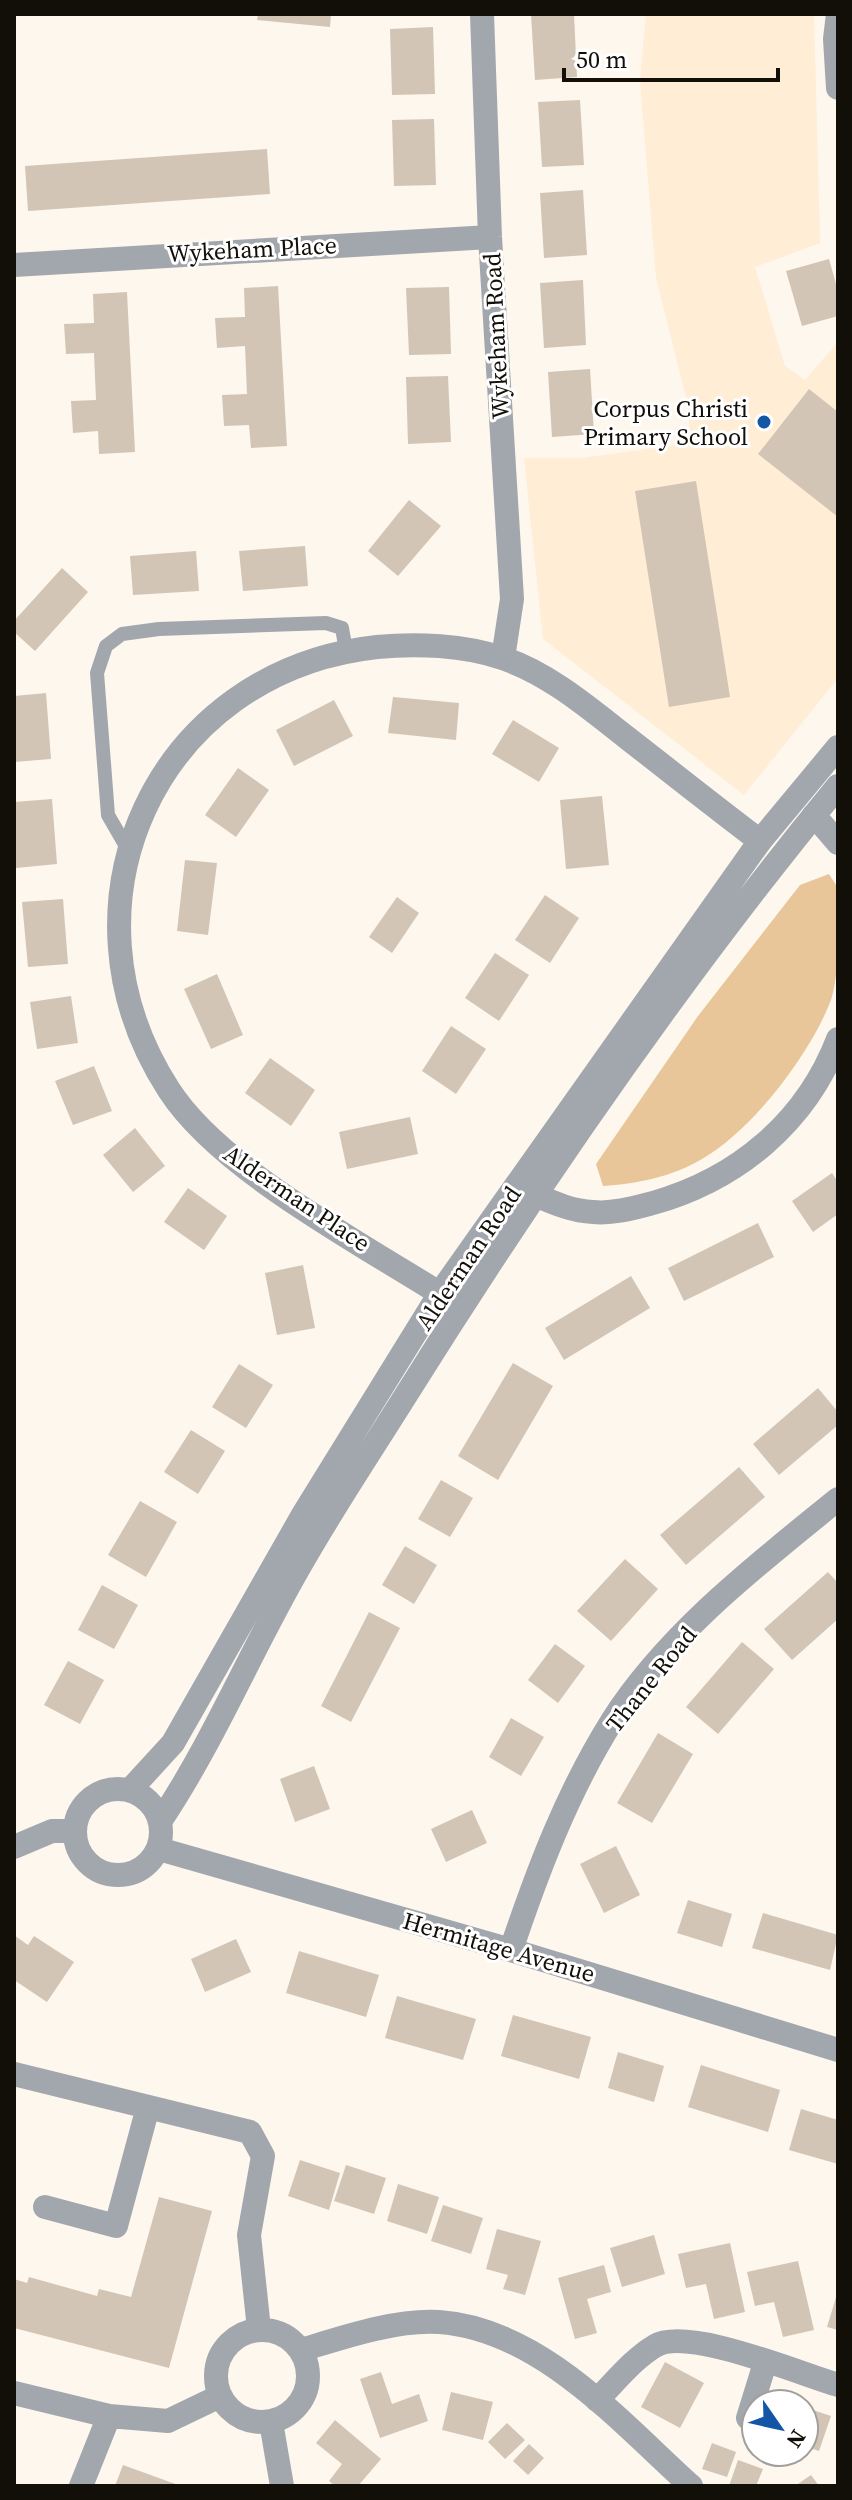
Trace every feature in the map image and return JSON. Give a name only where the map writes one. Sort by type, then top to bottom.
[{"type":"street","name":"Wykeham Road","points":[[482,14],[490,237],[512,599],[503,658]]},
{"type":"street","points":[[838,14],[835,39],[838,88]]},
{"type":"street","name":"Wykeham Place","points":[[14,265],[490,237]]},
{"type":"street","name":"Alderman Place","points":[[461,1307],[236,1160],[194,1123],[169,1091],[146,1050],[125,994],[120,898],[127,848],[157,784],[208,720],[254,689],[309,662],[346,651],[401,645],[454,648],[503,658],[579,700],[760,841]]},
{"type":"street","name":"Alderman Road","points":[[130,1790],[173,1743],[304,1513],[440,1293],[760,841],[838,747]]},
{"type":"street","name":"Alderman Road","points":[[159,1849],[161,1820],[186,1782],[300,1564],[461,1307],[535,1195],[650,1032],[838,786]]},
{"type":"street","points":[[814,815],[838,843]]},
{"type":"street","name":"Alderman Road","points":[[535,1195],[568,1209],[596,1213],[627,1210],[709,1182],[745,1162],[775,1137],[817,1081],[838,1039]]},
{"type":"street","name":"Thane Road","points":[[511,1950],[564,1808],[614,1720],[663,1656],[703,1616],[767,1557],[838,1499]]},
{"type":"street","points":[[159,1849],[139,1871],[110,1875],[84,1859],[75,1831],[77,1818],[92,1797],[104,1790],[130,1790],[154,1806],[161,1820]]},
{"type":"street","points":[[14,1847],[52,1831],[75,1831]]},
{"type":"street","name":"Hermitage Avenue","points":[[159,1849],[511,1950],[838,2050]]},
{"type":"street","points":[[14,2074],[250,2132],[263,2156],[249,2235],[259,2329]]},
{"type":"street","points":[[45,2207],[116,2226],[148,2107]]},
{"type":"street","points":[[301,2350],[364,2332],[437,2321],[485,2330],[539,2357],[597,2400],[691,2486]]},
{"type":"street","points":[[259,2329],[282,2334],[301,2350],[307,2364],[305,2394],[285,2417],[271,2422],[241,2418],[220,2396],[215,2382],[221,2352],[231,2340],[259,2329]]},
{"type":"street","points":[[597,2400],[657,2344],[683,2340],[707,2342],[838,2385]]},
{"type":"street","points":[[757,2388],[765,2363]]},
{"type":"street","points":[[14,2393],[109,2416],[168,2421],[220,2396]]},
{"type":"street","points":[[81,2486],[109,2416]]},
{"type":"street","points":[[271,2422],[282,2486]]},
{"type":"lane","points":[[127,848],[108,815],[97,673],[106,646],[122,634],[159,629],[326,623],[342,628],[346,651]]},
{"type":"shaded area","name":"Corpus Christi Primary School","points":[[646,14],[814,14],[820,243],[755,267],[785,366],[805,380],[838,342],[838,678],[744,795],[543,639],[524,458],[582,458],[691,443],[687,401],[656,278],[640,81]]},
{"type":"shaded area","points":[[829,874],[838,890],[840,913],[834,991],[822,1021],[795,1066],[740,1130],[702,1159],[679,1171],[654,1178],[603,1186],[596,1164],[698,1016],[800,885]]},
{"type":"building","points":[[258,14],[331,14],[330,27],[257,20]]},
{"type":"building","points":[[574,14],[577,77],[535,80],[531,15]]},
{"type":"building","points":[[433,27],[435,94],[392,95],[390,29]]},
{"type":"building","points":[[580,100],[584,165],[542,167],[538,102]]},
{"type":"building","points":[[434,119],[436,185],[394,186],[392,120]]},
{"type":"building","points":[[267,149],[270,194],[28,211],[25,166]]},
{"type":"building","points":[[583,190],[587,255],[544,258],[540,193]]},
{"type":"building","points":[[829,259],[838,291],[838,316],[802,326],[786,271]]},
{"type":"building","points":[[583,280],[586,345],[544,348],[540,283]]},
{"type":"building","points":[[278,286],[287,446],[251,448],[249,425],[224,426],[222,395],[247,394],[245,346],[217,348],[215,318],[245,317],[244,288]]},
{"type":"building","points":[[449,287],[451,354],[409,355],[406,288]]},
{"type":"building","points":[[127,292],[135,452],[99,454],[98,431],[73,433],[71,401],[96,400],[94,353],[66,354],[64,324],[94,323],[93,294]]},
{"type":"building","points":[[590,369],[594,434],[552,437],[548,372]]},
{"type":"building","points":[[448,376],[451,442],[408,444],[406,377]]},
{"type":"building","points":[[809,389],[838,412],[838,517],[758,454]]},
{"type":"building","points":[[696,481],[730,697],[669,707],[635,491]]},
{"type":"building","points":[[409,500],[441,526],[398,576],[368,551]]},
{"type":"building","points":[[305,546],[308,586],[243,591],[239,551]]},
{"type":"building","points":[[196,551],[199,591],[133,595],[130,556]]},
{"type":"building","points":[[62,568],[88,592],[35,651],[14,632],[14,621]]},
{"type":"building","points":[[46,693],[51,759],[14,762],[14,696]]},
{"type":"building","points":[[393,697],[459,703],[456,740],[388,733]]},
{"type":"building","points":[[334,700],[353,736],[294,766],[276,730]]},
{"type":"building","points":[[513,720],[559,748],[539,782],[492,754]]},
{"type":"building","points":[[238,768],[269,790],[236,837],[205,815]]},
{"type":"building","points":[[602,796],[609,865],[566,869],[560,800]]},
{"type":"building","points":[[52,799],[57,864],[16,868],[14,802]]},
{"type":"building","points":[[185,860],[217,863],[208,935],[177,931]]},
{"type":"building","points":[[545,895],[579,918],[550,963],[515,940]]},
{"type":"building","points":[[397,897],[419,913],[392,953],[369,937]]},
{"type":"building","points":[[63,899],[68,964],[28,967],[22,902]]},
{"type":"building","points":[[495,953],[529,975],[499,1021],[465,998]]},
{"type":"building","points":[[217,974],[243,1035],[211,1049],[184,989]]},
{"type":"building","points":[[71,996],[78,1043],[37,1049],[30,1002]]},
{"type":"building","points":[[451,1026],[486,1049],[456,1094],[422,1071]]},
{"type":"building","points":[[270,1058],[315,1090],[291,1126],[245,1093]]},
{"type":"building","points":[[94,1066],[112,1111],[73,1125],[55,1081]]},
{"type":"building","points":[[410,1117],[418,1154],[347,1169],[339,1132]]},
{"type":"building","points":[[135,1128],[165,1166],[133,1192],[103,1155]]},
{"type":"building","points":[[832,1173],[838,1182],[838,1214],[813,1232],[792,1201]]},
{"type":"building","points":[[188,1188],[227,1216],[204,1250],[164,1222]]},
{"type":"building","points":[[758,1223],[774,1257],[684,1301],[668,1268]]},
{"type":"building","points":[[303,1265],[315,1328],[277,1335],[265,1273]]},
{"type":"building","points":[[631,1276],[650,1308],[564,1360],[545,1328]]},
{"type":"building","points":[[513,1363],[553,1386],[498,1480],[458,1456]]},
{"type":"building","points":[[239,1364],[273,1385],[246,1428],[212,1407]]},
{"type":"building","points":[[818,1388],[838,1412],[838,1425],[779,1475],[753,1444]]},
{"type":"building","points":[[191,1430],[225,1451],[198,1494],[164,1472]]},
{"type":"building","points":[[739,1467],[765,1497],[686,1565],[660,1535]]},
{"type":"building","points":[[441,1480],[473,1498],[450,1537],[418,1519]]},
{"type":"building","points":[[140,1501],[177,1522],[146,1577],[108,1555]]},
{"type":"building","points":[[405,1546],[437,1565],[414,1604],[382,1585]]},
{"type":"building","points":[[625,1559],[658,1589],[611,1641],[577,1611]]},
{"type":"building","points":[[828,1572],[838,1583],[838,1619],[792,1660],[764,1629]]},
{"type":"building","points":[[102,1585],[138,1605],[114,1649],[78,1630]]},
{"type":"building","points":[[369,1612],[400,1628],[351,1722],[321,1706]]},
{"type":"building","points":[[742,1642],[774,1669],[718,1734],[686,1707]]},
{"type":"building","points":[[555,1644],[585,1666],[558,1703],[528,1680]]},
{"type":"building","points":[[68,1661],[104,1680],[80,1724],[44,1705]]},
{"type":"building","points":[[511,1718],[544,1737],[521,1776],[489,1757]]},
{"type":"building","points":[[658,1733],[693,1754],[652,1823],[617,1803]]},
{"type":"building","points":[[314,1766],[330,1809],[295,1822],[280,1779]]},
{"type":"building","points":[[472,1810],[487,1843],[446,1862],[431,1829]]},
{"type":"building","points":[[616,1846],[640,1895],[604,1913],[580,1864]]},
{"type":"building","points":[[688,1900],[732,1914],[722,1947],[677,1933]]},
{"type":"building","points":[[763,1913],[838,1935],[830,1970],[752,1948]]},
{"type":"building","points":[[14,1935],[28,1945],[34,1936],[74,1962],[47,2002],[14,1980]]},
{"type":"building","points":[[236,1939],[251,1972],[205,1992],[191,1959]]},
{"type":"building","points":[[299,1951],[379,1975],[366,2017],[286,1993]]},
{"type":"building","points":[[397,1996],[476,2019],[463,2060],[385,2038]]},
{"type":"building","points":[[513,2015],[591,2037],[579,2079],[501,2056]]},
{"type":"building","points":[[618,2052],[664,2066],[654,2102],[608,2088]]},
{"type":"building","points":[[701,2065],[780,2090],[768,2132],[688,2107]]},
{"type":"building","points":[[801,2109],[838,2120],[838,2164],[789,2150]]},
{"type":"building","points":[[300,2160],[340,2173],[329,2210],[288,2196]]},
{"type":"building","points":[[346,2165],[386,2178],[374,2214],[334,2201]]},
{"type":"building","points":[[398,2184],[439,2197],[427,2234],[387,2221]]},
{"type":"building","points":[[159,2197],[212,2211],[169,2368],[14,2328],[14,2279],[27,2283],[29,2277],[97,2296],[99,2289],[131,2297]]},
{"type":"building","points":[[443,2205],[483,2218],[471,2254],[431,2241]]},
{"type":"building","points":[[497,2229],[541,2241],[525,2295],[503,2289],[508,2275],[486,2269]]},
{"type":"building","points":[[654,2235],[665,2274],[622,2287],[610,2248]]},
{"type":"building","points":[[730,2243],[745,2312],[714,2319],[706,2284],[686,2288],[678,2254]]},
{"type":"building","points":[[798,2261],[814,2330],[783,2337],[774,2302],[755,2306],[747,2272]]},
{"type":"building","points":[[604,2265],[611,2292],[587,2299],[597,2333],[575,2339],[558,2278]]},
{"type":"building","points":[[838,2294],[838,2330],[827,2327]]},
{"type":"building","points":[[665,2362],[704,2383],[680,2428],[641,2407]]},
{"type":"building","points":[[381,2372],[392,2404],[419,2394],[428,2421],[380,2438],[360,2379]]},
{"type":"building","points":[[451,2392],[493,2402],[483,2440],[442,2430]]},
{"type":"building","points":[[820,2412],[831,2416],[820,2448]]},
{"type":"building","points":[[335,2420],[381,2459],[358,2486],[335,2486],[329,2481],[342,2464],[316,2443]]},
{"type":"building","points":[[507,2423],[525,2440],[505,2459],[488,2442]]},
{"type":"building","points":[[712,2443],[736,2452],[727,2477],[702,2469]]},
{"type":"building","points":[[529,2444],[544,2458],[528,2475],[513,2461]]},
{"type":"building","points":[[738,2460],[740,2468],[763,2469],[756,2486],[729,2486]]},
{"type":"building","points":[[123,2465],[181,2486],[115,2486]]},
{"type":"building","points":[[811,2475],[819,2486],[795,2486]]},
{"type":"place","name":"Corpus Christi Primary School","points":[[764,422]]}]
